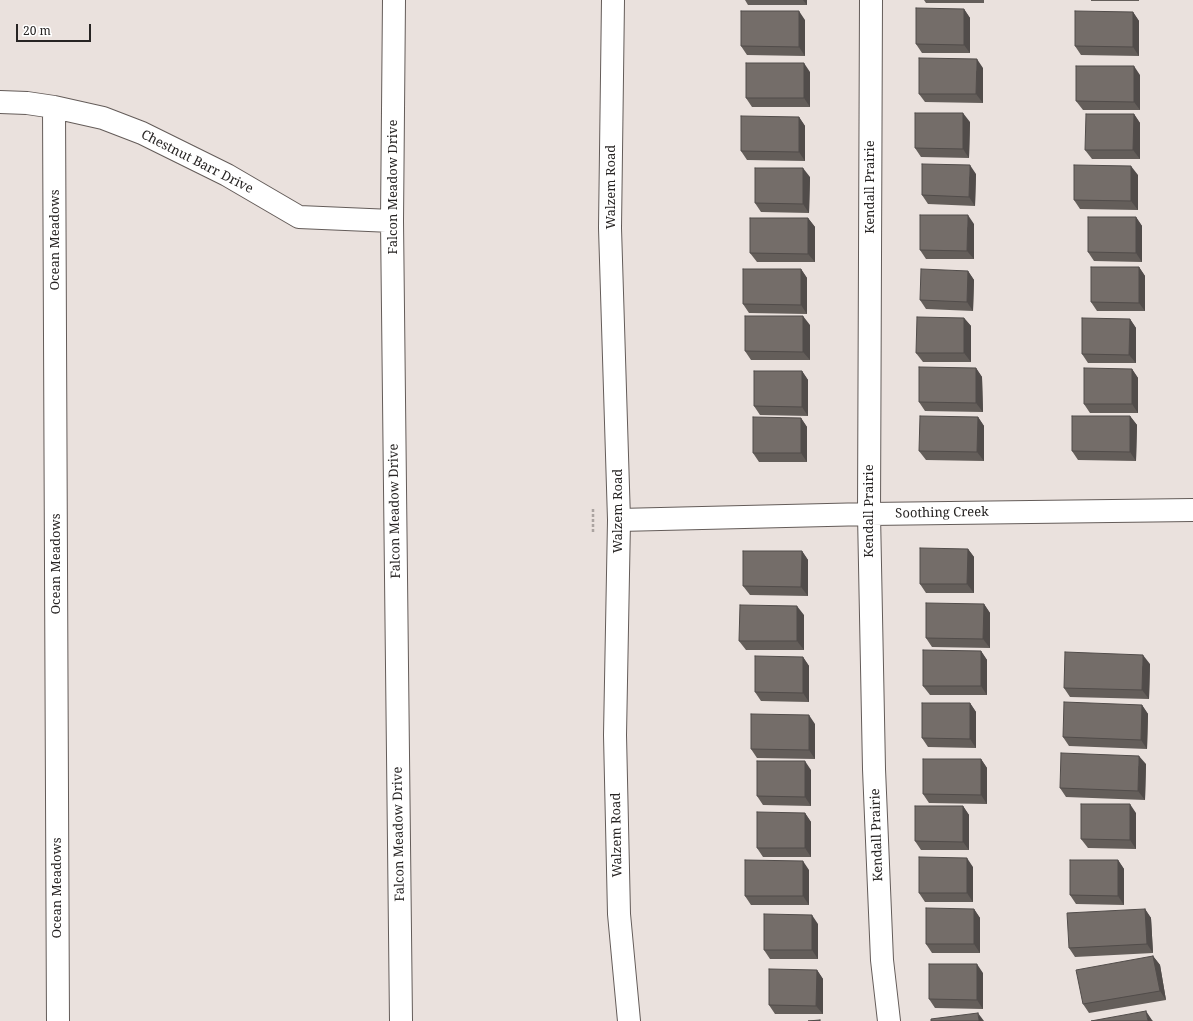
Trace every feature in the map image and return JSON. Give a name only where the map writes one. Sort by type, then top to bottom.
[{"type":"street","name":"Falcon Meadow Drive","points":[[394,0],[392,221],[401,1021]]},
{"type":"street","name":"Walzem Road","points":[[612,0],[610,228],[619,520],[615,743],[619,914],[629,1021]]},
{"type":"street","name":"Kendall Prairie","points":[[871,0],[869,514],[874,785],[882,960],[889,1021]]},
{"type":"street","name":"Chestnut Barr Drive","points":[[0,102],[28,103],[54,107],[104,118],[142,133],[227,175],[299,216],[392,221]]},
{"type":"street","name":"Ocean Meadows","points":[[54,107],[58,1021]]},
{"type":"street","name":"Soothing Creek","points":[[619,520],[869,514],[1193,510]]},
{"type":"building","points":[[916,8],[964,9],[964,45],[916,44]]},
{"type":"building","points":[[741,11],[799,11],[799,47],[741,46]]},
{"type":"building","points":[[1075,11],[1133,12],[1133,47],[1075,46]]},
{"type":"building","points":[[919,58],[977,59],[976,94],[919,94]]},
{"type":"building","points":[[746,63],[804,63],[804,98],[746,98]]},
{"type":"building","points":[[1076,66],[1134,66],[1134,102],[1076,101]]},
{"type":"building","points":[[915,113],[963,113],[963,149],[915,148]]},
{"type":"building","points":[[1086,114],[1134,114],[1133,150],[1085,150]]},
{"type":"building","points":[[741,116],[799,117],[799,152],[741,151]]},
{"type":"building","points":[[922,164],[970,165],[969,197],[922,195]]},
{"type":"building","points":[[1074,165],[1131,166],[1131,201],[1074,200]]},
{"type":"building","points":[[755,168],[803,168],[803,204],[755,203]]},
{"type":"building","points":[[920,215],[968,215],[967,251],[920,250]]},
{"type":"building","points":[[1088,217],[1136,217],[1136,253],[1088,252]]},
{"type":"building","points":[[750,218],[808,218],[808,254],[750,253]]},
{"type":"building","points":[[1091,267],[1139,267],[1139,303],[1091,302]]},
{"type":"building","points":[[743,269],[801,269],[801,305],[743,304]]},
{"type":"building","points":[[921,269],[968,271],[967,302],[920,300]]},
{"type":"building","points":[[745,316],[803,316],[803,352],[745,351]]},
{"type":"building","points":[[917,317],[964,318],[964,353],[916,353]]},
{"type":"building","points":[[1082,318],[1130,319],[1129,355],[1082,354]]},
{"type":"building","points":[[919,367],[976,368],[976,403],[919,402]]},
{"type":"building","points":[[1084,368],[1132,369],[1132,404],[1084,404]]},
{"type":"building","points":[[754,371],[802,371],[802,407],[754,406]]},
{"type":"building","points":[[920,416],[978,417],[977,452],[919,451]]},
{"type":"building","points":[[1072,416],[1130,416],[1130,452],[1072,451]]},
{"type":"building","points":[[753,417],[801,418],[801,453],[753,453]]},
{"type":"building","points":[[920,548],[968,549],[967,584],[920,584]]},
{"type":"building","points":[[743,551],[802,551],[801,587],[743,586]]},
{"type":"building","points":[[926,603],[984,604],[983,639],[926,638]]},
{"type":"building","points":[[740,605],[797,606],[797,641],[739,641]]},
{"type":"building","points":[[923,650],[981,651],[981,686],[923,686]]},
{"type":"building","points":[[1065,652],[1143,655],[1142,690],[1064,688]]},
{"type":"building","points":[[755,656],[803,657],[803,693],[755,692]]},
{"type":"building","points":[[1064,702],[1142,705],[1141,740],[1063,737]]},
{"type":"building","points":[[922,703],[970,703],[970,739],[922,738]]},
{"type":"building","points":[[751,714],[809,715],[809,750],[751,749]]},
{"type":"building","points":[[1061,753],[1139,756],[1138,791],[1060,788]]},
{"type":"building","points":[[923,759],[981,759],[981,795],[923,794]]},
{"type":"building","points":[[757,761],[805,761],[805,797],[757,796]]},
{"type":"building","points":[[1081,804],[1130,804],[1130,840],[1081,839]]},
{"type":"building","points":[[915,806],[963,806],[963,842],[915,841]]},
{"type":"building","points":[[757,812],[805,813],[805,848],[757,848]]},
{"type":"building","points":[[919,857],[967,858],[967,893],[919,893]]},
{"type":"building","points":[[745,860],[803,861],[803,896],[745,896]]},
{"type":"building","points":[[1070,860],[1118,860],[1118,896],[1070,895]]},
{"type":"building","points":[[926,908],[974,909],[974,944],[926,944]]},
{"type":"building","points":[[1145,909],[1147,944],[1069,948],[1067,913]]},
{"type":"building","points":[[764,914],[812,915],[812,950],[764,950]]},
{"type":"building","points":[[1153,956],[1160,991],[1083,1004],[1076,970]]},
{"type":"building","points":[[929,964],[977,964],[977,1000],[929,999]]},
{"type":"building","points":[[769,969],[817,970],[816,1006],[769,1005]]},
{"type":"building","points":[[1146,1011],[1148,1021],[1091,1021]]},
{"type":"building","points":[[978,1013],[979,1021],[931,1021],[931,1019]]}]
